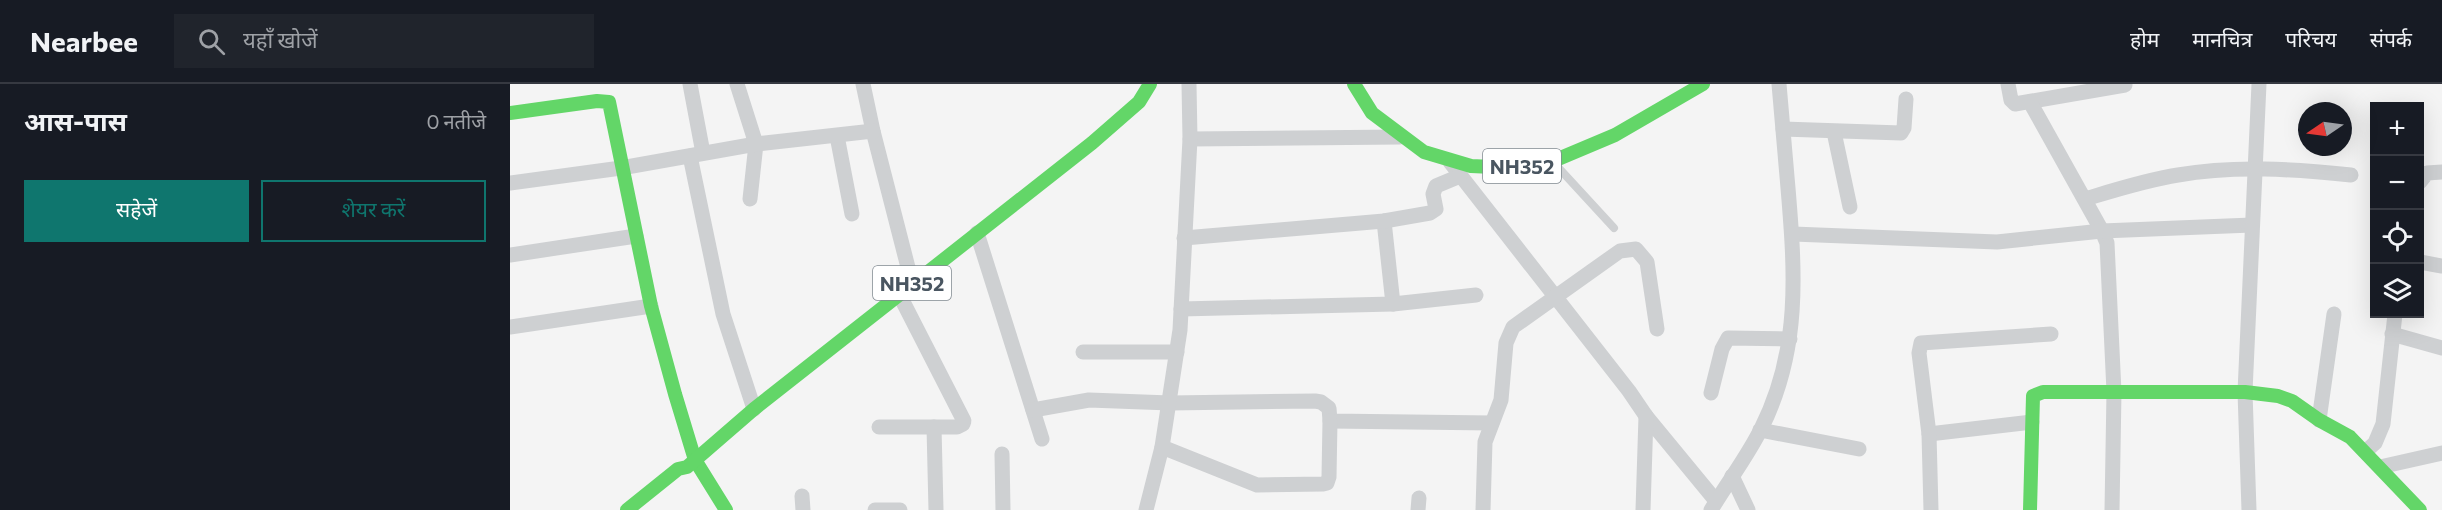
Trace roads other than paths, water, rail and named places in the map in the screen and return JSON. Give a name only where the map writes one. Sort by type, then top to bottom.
[{"type":"main road","name":"NH352","points":[[627,510],[678,468],[691,464],[754,409],[1092,143],[1139,102],[1150,84]]},
{"type":"main road","name":"NH352","points":[[1354,84],[1372,113],[1424,152],[1471,166],[1515,168],[1552,160],[1615,135],[1703,84]]},
{"type":"main road","points":[[510,112],[597,101],[609,102],[651,306],[691,464],[726,510]]},
{"type":"main road","points":[[2030,510],[2033,396],[2038,393],[2114,392],[2245,392],[2278,396],[2292,401],[2319,420],[2350,437],[2366,451],[2413,509]]},
{"type":"main road","name":"NH352","points":[[658,503],[686,480],[691,464]]},
{"type":"street","points":[[690,84],[696,154],[723,314],[754,409]]},
{"type":"street","points":[[736,84],[756,144],[750,199]]},
{"type":"street","points":[[863,84],[912,283]]},
{"type":"street","points":[[1146,510],[1162,447],[1177,352],[1190,139],[1190,84]]},
{"type":"street","points":[[1448,159],[1629,391],[1714,506],[1760,430],[1774,397],[1790,339],[1794,295],[1792,234],[1779,84]]},
{"type":"street","points":[[2008,84],[2012,102],[2030,102],[2125,85]]},
{"type":"street","points":[[2249,510],[2245,392],[2259,84]]},
{"type":"street","points":[[1783,129],[1901,133],[1904,128],[1906,99]]},
{"type":"street","points":[[2030,102],[2102,231],[2109,256],[2114,392],[2112,510]]},
{"type":"street","points":[[510,183],[621,168],[756,144],[873,131]]},
{"type":"street","points":[[1834,132],[1850,207]]},
{"type":"street","points":[[837,136],[852,214]]},
{"type":"street","points":[[1190,139],[1402,136]]},
{"type":"street","points":[[2085,199],[2142,182],[2180,175],[2254,168],[2293,169],[2351,175]]},
{"type":"street","points":[[2424,177],[2427,173],[2442,172]]},
{"type":"street","points":[[1184,238],[1384,221],[1433,212],[1436,206],[1433,194],[1436,186],[1460,176]]},
{"type":"street","points":[[1384,221],[1393,304]]},
{"type":"street","points":[[1792,234],[1997,242],[2102,231],[2252,225]]},
{"type":"street","points":[[977,233],[1042,440]]},
{"type":"street","points":[[510,255],[636,236]]},
{"type":"street","points":[[1483,510],[1485,442],[1501,400],[1508,334],[1520,321],[1556,298],[1620,251],[1636,249],[1647,262],[1657,329]]},
{"type":"street","points":[[2424,263],[2442,266]]},
{"type":"street","points":[[879,427],[961,426],[964,421],[899,294]]},
{"type":"street","points":[[1181,309],[1393,304],[1476,295]]},
{"type":"street","points":[[510,327],[651,306]]},
{"type":"street","points":[[2319,420],[2334,314]]},
{"type":"street","points":[[2366,451],[2375,443],[2383,424],[2394,318]]},
{"type":"street","points":[[1931,510],[1929,434],[1919,353],[1921,343],[2051,334]]},
{"type":"street","points":[[2392,334],[2442,348]]},
{"type":"street","points":[[1711,393],[1722,349],[1728,338],[1790,339]]},
{"type":"street","points":[[1083,352],[1177,352]]},
{"type":"street","points":[[1033,410],[1089,400],[1170,403],[1315,401],[1329,408],[1329,477],[1327,483],[1323,484],[1257,484],[1162,447]]},
{"type":"street","points":[[1643,510],[1646,416]]},
{"type":"street","points":[[1330,421],[1492,423]]},
{"type":"street","points":[[1929,434],[2031,422]]},
{"type":"street","points":[[934,427],[936,510]]},
{"type":"street","points":[[1760,430],[1859,448]]},
{"type":"street","points":[[2380,467],[2442,453]]},
{"type":"street","points":[[1002,454],[1003,510]]},
{"type":"street","points":[[1732,476],[1748,510]]},
{"type":"street","points":[[875,510],[900,510]]},
{"type":"lane","points":[[1552,160],[1614,228]]}]
